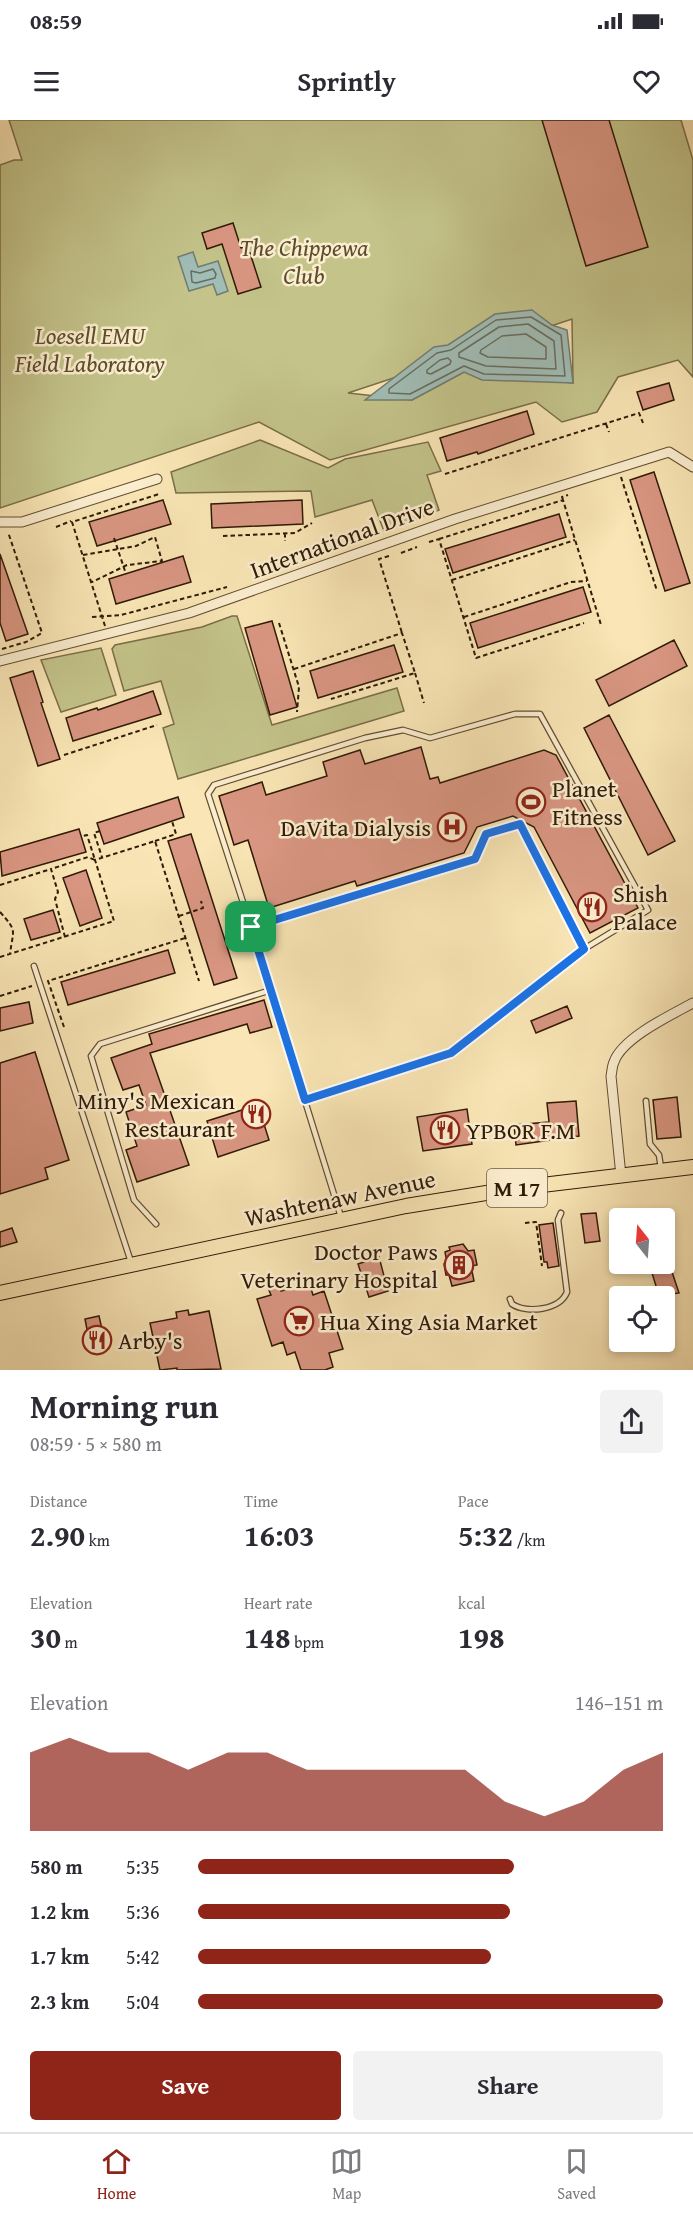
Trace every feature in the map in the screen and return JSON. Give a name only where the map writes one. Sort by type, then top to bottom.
[{"type":"main road","name":"Washtenaw Avenue","points":[[0,1293],[474,1194],[693,1167]]},
{"type":"street","name":"International Drive","points":[[0,662],[189,614],[456,519],[669,452],[693,467]]},
{"type":"street","points":[[0,522],[22,522],[157,479]]},
{"type":"street","points":[[621,1176],[612,1076],[614,1061],[624,1047],[641,1034],[693,1003]]},
{"type":"lane","points":[[305,1100],[451,1053],[584,949],[648,910],[540,714],[515,714],[430,738],[403,730],[365,738],[214,785],[208,794],[342,1220]]},
{"type":"lane","points":[[251,927],[475,859],[486,834],[520,824],[584,949]]},
{"type":"lane","points":[[34,966],[132,1264]]},
{"type":"lane","points":[[156,1224],[134,1200],[92,1056],[100,1044],[270,990]]},
{"type":"lane","points":[[646,1101],[650,1144],[660,1155],[662,1170]]},
{"type":"lane","points":[[510,1299],[512,1304],[524,1309],[555,1305],[565,1296],[567,1292],[558,1220],[561,1213]]},
{"type":"path","points":[[445,474],[639,413],[643,423]]},
{"type":"path","points":[[606,423],[609,432]]},
{"type":"path","points":[[621,474],[657,591]]},
{"type":"path","points":[[56,527],[159,494]]},
{"type":"path","points":[[429,542],[562,500],[562,497],[568,495]]},
{"type":"path","points":[[562,500],[601,625]]},
{"type":"path","points":[[68,512],[105,626]]},
{"type":"path","points":[[223,536],[295,533],[312,523]]},
{"type":"path","points":[[15,529],[8,531],[42,633],[40,634],[43,643]]},
{"type":"path","points":[[285,533],[285,541]]},
{"type":"path","points":[[82,555],[136,546],[154,537],[162,561],[146,561],[123,566],[92,582]]},
{"type":"path","points":[[114,538],[126,574]]},
{"type":"path","points":[[439,539],[476,658],[584,623]]},
{"type":"path","points":[[452,580],[575,540]]},
{"type":"path","points":[[401,552],[417,547]]},
{"type":"path","points":[[389,556],[379,559],[424,703]]},
{"type":"path","points":[[464,617],[571,582],[588,580]]},
{"type":"path","points":[[92,617],[121,615],[227,587]]},
{"type":"path","points":[[279,623],[299,687],[297,712]]},
{"type":"path","points":[[294,669],[402,633]]},
{"type":"path","points":[[0,650],[26,642],[40,634]]},
{"type":"path","points":[[331,699],[415,674]]},
{"type":"path","points":[[64,755],[157,725]]},
{"type":"path","points":[[0,885],[88,857],[95,860],[176,834],[172,821]]},
{"type":"path","points":[[100,831],[94,833],[102,857]]},
{"type":"path","points":[[0,957],[114,921],[87,835],[82,836]]},
{"type":"path","points":[[155,841],[199,981]]},
{"type":"path","points":[[51,869],[58,892],[56,899],[65,937]]},
{"type":"path","points":[[179,916],[203,908],[201,901]]},
{"type":"path","points":[[0,912],[12,925],[14,934],[10,954]]},
{"type":"path","points":[[64,1027],[48,981],[185,938]]},
{"type":"path","points":[[0,996],[32,986]]},
{"type":"path","points":[[525,1223],[536,1222],[542,1266]]},
{"type":"green space","name":"The Chippewa Club","points":[[9,120],[681,120],[693,160],[693,377],[678,360],[618,377],[597,412],[562,422],[536,402],[330,460],[259,422],[0,508],[0,165],[22,160]],"holes":[[[572,319],[573,383],[464,372],[412,400],[348,393]]]},
{"type":"green space","points":[[260,440],[328,468],[345,459],[428,442],[441,471],[427,475],[439,510],[384,531],[372,500],[315,517],[311,491],[176,493],[171,472]]},
{"type":"green space","points":[[237,616],[272,725],[397,688],[404,711],[178,779],[163,728],[174,724],[161,681],[124,691],[112,649],[115,645],[202,627]]},
{"type":"green space","points":[[101,648],[116,695],[61,712],[41,660]]},
{"type":"water","points":[[193,252],[198,267],[218,261],[228,291],[217,295],[213,284],[189,291],[178,257]]},
{"type":"water","points":[[532,310],[552,325],[567,330],[573,383],[482,380],[464,372],[412,400],[365,400],[434,347],[448,345],[495,314]]},
{"type":"building","points":[[542,120],[609,120],[648,247],[586,266]]},
{"type":"building","points":[[233,223],[241,248],[246,247],[248,254],[250,253],[261,287],[238,294],[222,244],[207,249],[202,233]]},
{"type":"building","points":[[669,383],[674,400],[643,410],[637,392]]},
{"type":"building","points":[[527,411],[534,434],[478,454],[477,452],[447,461],[440,438]]},
{"type":"building","points":[[654,472],[690,583],[665,591],[630,480]]},
{"type":"building","points":[[163,500],[171,524],[97,546],[89,522]]},
{"type":"building","points":[[302,500],[303,524],[212,528],[211,504]]},
{"type":"building","points":[[559,514],[566,537],[453,573],[445,549]]},
{"type":"building","points":[[0,554],[28,634],[6,641],[0,623]]},
{"type":"building","points":[[183,556],[191,582],[116,604],[109,579]]},
{"type":"building","points":[[583,587],[591,612],[478,648],[470,623]]},
{"type":"building","points":[[272,621],[297,707],[270,715],[245,628]]},
{"type":"building","points":[[674,640],[687,666],[609,706],[596,680]]},
{"type":"building","points":[[394,645],[403,672],[318,698],[310,671]]},
{"type":"building","points":[[33,671],[60,759],[38,766],[10,678]]},
{"type":"building","points":[[153,691],[161,714],[73,741],[66,718],[97,708],[98,710]]},
{"type":"building","points":[[609,715],[675,841],[648,855],[584,728]]},
{"type":"building","points":[[421,747],[430,779],[438,777],[440,783],[544,750],[556,755],[638,908],[590,933],[534,827],[513,816],[477,827],[464,853],[357,886],[355,881],[269,908],[248,840],[234,845],[219,796],[262,782],[266,795],[327,776],[323,762],[360,750],[365,764]]},
{"type":"building","points":[[178,797],[184,817],[104,844],[97,823]]},
{"type":"building","points":[[79,829],[86,852],[2,876],[0,852]]},
{"type":"building","points":[[191,834],[237,978],[214,985],[168,841]]},
{"type":"building","points":[[86,870],[102,918],[80,926],[63,878]]},
{"type":"building","points":[[53,910],[60,932],[31,940],[24,919]]},
{"type":"building","points":[[168,950],[175,973],[68,1005],[61,982]]},
{"type":"building","points":[[264,1000],[272,1027],[250,1033],[247,1024],[150,1053],[189,1165],[137,1182],[126,1150],[137,1146],[126,1112],[146,1105],[139,1085],[123,1090],[111,1058],[152,1044],[149,1034]]},
{"type":"building","points":[[29,1002],[33,1023],[0,1031],[0,1008]]},
{"type":"building","points":[[567,1006],[572,1018],[536,1033],[531,1021]]},
{"type":"building","points":[[35,1052],[69,1160],[45,1168],[48,1179],[0,1194],[0,1063]]},
{"type":"building","points":[[677,1097],[681,1137],[657,1139],[653,1100]]},
{"type":"building","points":[[576,1101],[579,1136],[516,1145],[514,1125],[549,1122],[547,1103]]},
{"type":"building","points":[[258,1105],[269,1140],[218,1157],[207,1121]]},
{"type":"building","name":"YPBOR F.M","points":[[467,1109],[472,1144],[423,1151],[417,1117]]},
{"type":"building","points":[[596,1213],[600,1241],[585,1243],[581,1214]]},
{"type":"building","points":[[553,1223],[559,1266],[548,1268],[547,1262],[544,1262],[539,1225]]},
{"type":"building","points":[[12,1228],[17,1242],[0,1247],[0,1232]]},
{"type":"building","name":"Doctor Paws Veterinary Hospital","points":[[463,1244],[468,1251],[474,1250],[477,1265],[471,1266],[474,1281],[452,1286],[449,1275],[446,1275],[445,1252],[450,1250],[449,1247]]},
{"type":"building","points":[[379,1257],[388,1291],[369,1297],[358,1264]]},
{"type":"building","points":[[652,1274],[673,1274],[679,1293],[675,1294],[675,1286],[656,1286]]},
{"type":"building","name":"Hua Xing Asia Market","points":[[309,1282],[313,1295],[324,1291],[343,1349],[329,1353],[333,1367],[325,1370],[301,1370],[295,1352],[287,1355],[283,1342],[272,1346],[257,1299],[271,1295],[268,1288],[278,1285],[281,1291]]},
{"type":"building","points":[[188,1310],[189,1315],[209,1311],[221,1369],[160,1370],[150,1323],[177,1318],[176,1312]]},
{"type":"building","name":"Arby's","points":[[99,1316],[106,1347],[91,1350],[85,1319]]},
{"type":"place","name":"Planet Fitness","points":[[531,802]]},
{"type":"place","name":"DaVita Dialysis","points":[[452,827]]},
{"type":"place","name":"Shish Palace","points":[[592,907]]},
{"type":"place","name":"Miny's Mexican Restaurant","points":[[256,1114]]},
{"type":"place","name":"YPBOR F.M","points":[[445,1130]]},
{"type":"place","name":"Doctor Paws Veterinary Hospital","points":[[459,1265]]},
{"type":"place","name":"Hua Xing Asia Market","points":[[299,1321]]},
{"type":"place","name":"Arby's","points":[[97,1340]]},
{"type":"route","points":[[520,824],[584,949],[451,1053],[305,1100],[251,927],[475,859],[486,834],[520,824]]},
{"type":"park label","name":"Loesell EMU Field Laboratory","points":[[90,349]]}]
